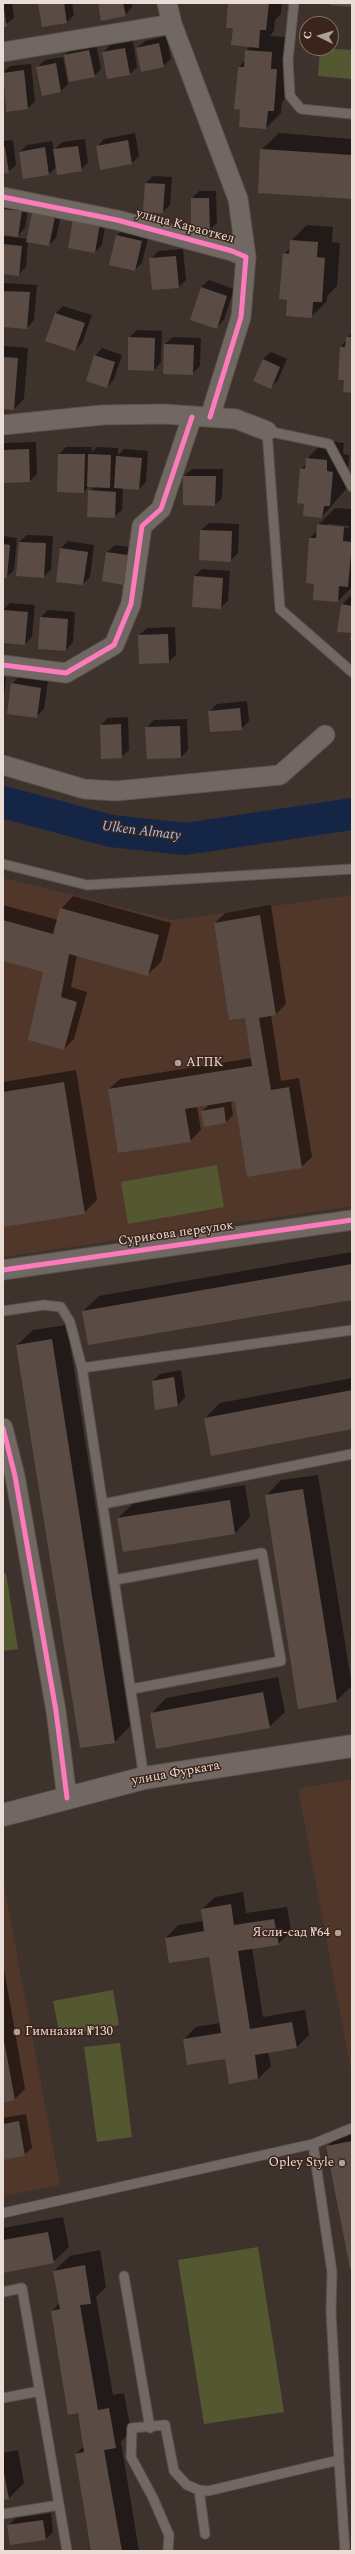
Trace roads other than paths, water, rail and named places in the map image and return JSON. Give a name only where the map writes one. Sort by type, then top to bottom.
[{"type":"street","points":[[167,3],[172,24],[238,199],[246,257]]},
{"type":"street","points":[[3,52],[172,24]]},
{"type":"street","name":"улица Караоткел","points":[[3,196],[117,220],[232,250],[246,257],[241,317],[210,417]]},
{"type":"street","points":[[3,425],[102,415],[164,414],[236,419],[267,431]]},
{"type":"street","points":[[3,665],[66,673],[114,645],[131,604],[142,526],[161,509],[192,417]]},
{"type":"street","points":[[3,765],[84,789],[116,791],[280,775],[325,735]]},
{"type":"street","name":"Сурикова переулок","points":[[3,1270],[352,1220]]},
{"type":"street","points":[[3,1428],[15,1476],[54,1703],[67,1798]]},
{"type":"street","name":"улица Фурката","points":[[3,1815],[144,1778],[352,1746]]},
{"type":"lane","points":[[294,3],[288,60],[290,96],[301,109],[352,114]]},
{"type":"lane","points":[[352,486],[329,444],[267,431],[280,609],[352,672]]},
{"type":"lane","points":[[3,864],[87,885],[352,869]]},
{"type":"lane","points":[[3,1311],[44,1304],[61,1307],[70,1322],[82,1368],[132,1688],[144,1778]]},
{"type":"lane","points":[[82,1368],[352,1330]]},
{"type":"lane","points":[[103,1504],[352,1454]]},
{"type":"lane","points":[[115,1580],[262,1553],[281,1661],[132,1688]]},
{"type":"lane","points":[[3,2213],[313,2144],[352,2128]]},
{"type":"lane","points":[[313,2144],[332,2272],[332,2312],[345,2551]]},
{"type":"lane","points":[[124,2276],[150,2428]]},
{"type":"lane","points":[[3,2292],[22,2288],[67,2551]]},
{"type":"lane","points":[[3,2398],[40,2391]]},
{"type":"lane","points":[[168,2551],[169,2535],[153,2498],[131,2457],[132,2428],[150,2428],[165,2425],[174,2471],[187,2486],[199,2490],[208,2491],[339,2460]]},
{"type":"lane","points":[[199,2490],[205,2534]]},
{"type":"lane","points":[[3,2514],[59,2505]]},
{"type":"waterway","name":"Ulken Almaty","points":[[3,802],[111,831],[185,839],[352,814]]},
{"type":"place","name":"АГПК","points":[[178,1063]]},
{"type":"place","name":"Ясли-сад №64","points":[[338,1933]]},
{"type":"place","name":"Гимназия №130","points":[[17,2032]]},
{"type":"place","name":"Opley Style","points":[[342,2163]]}]
